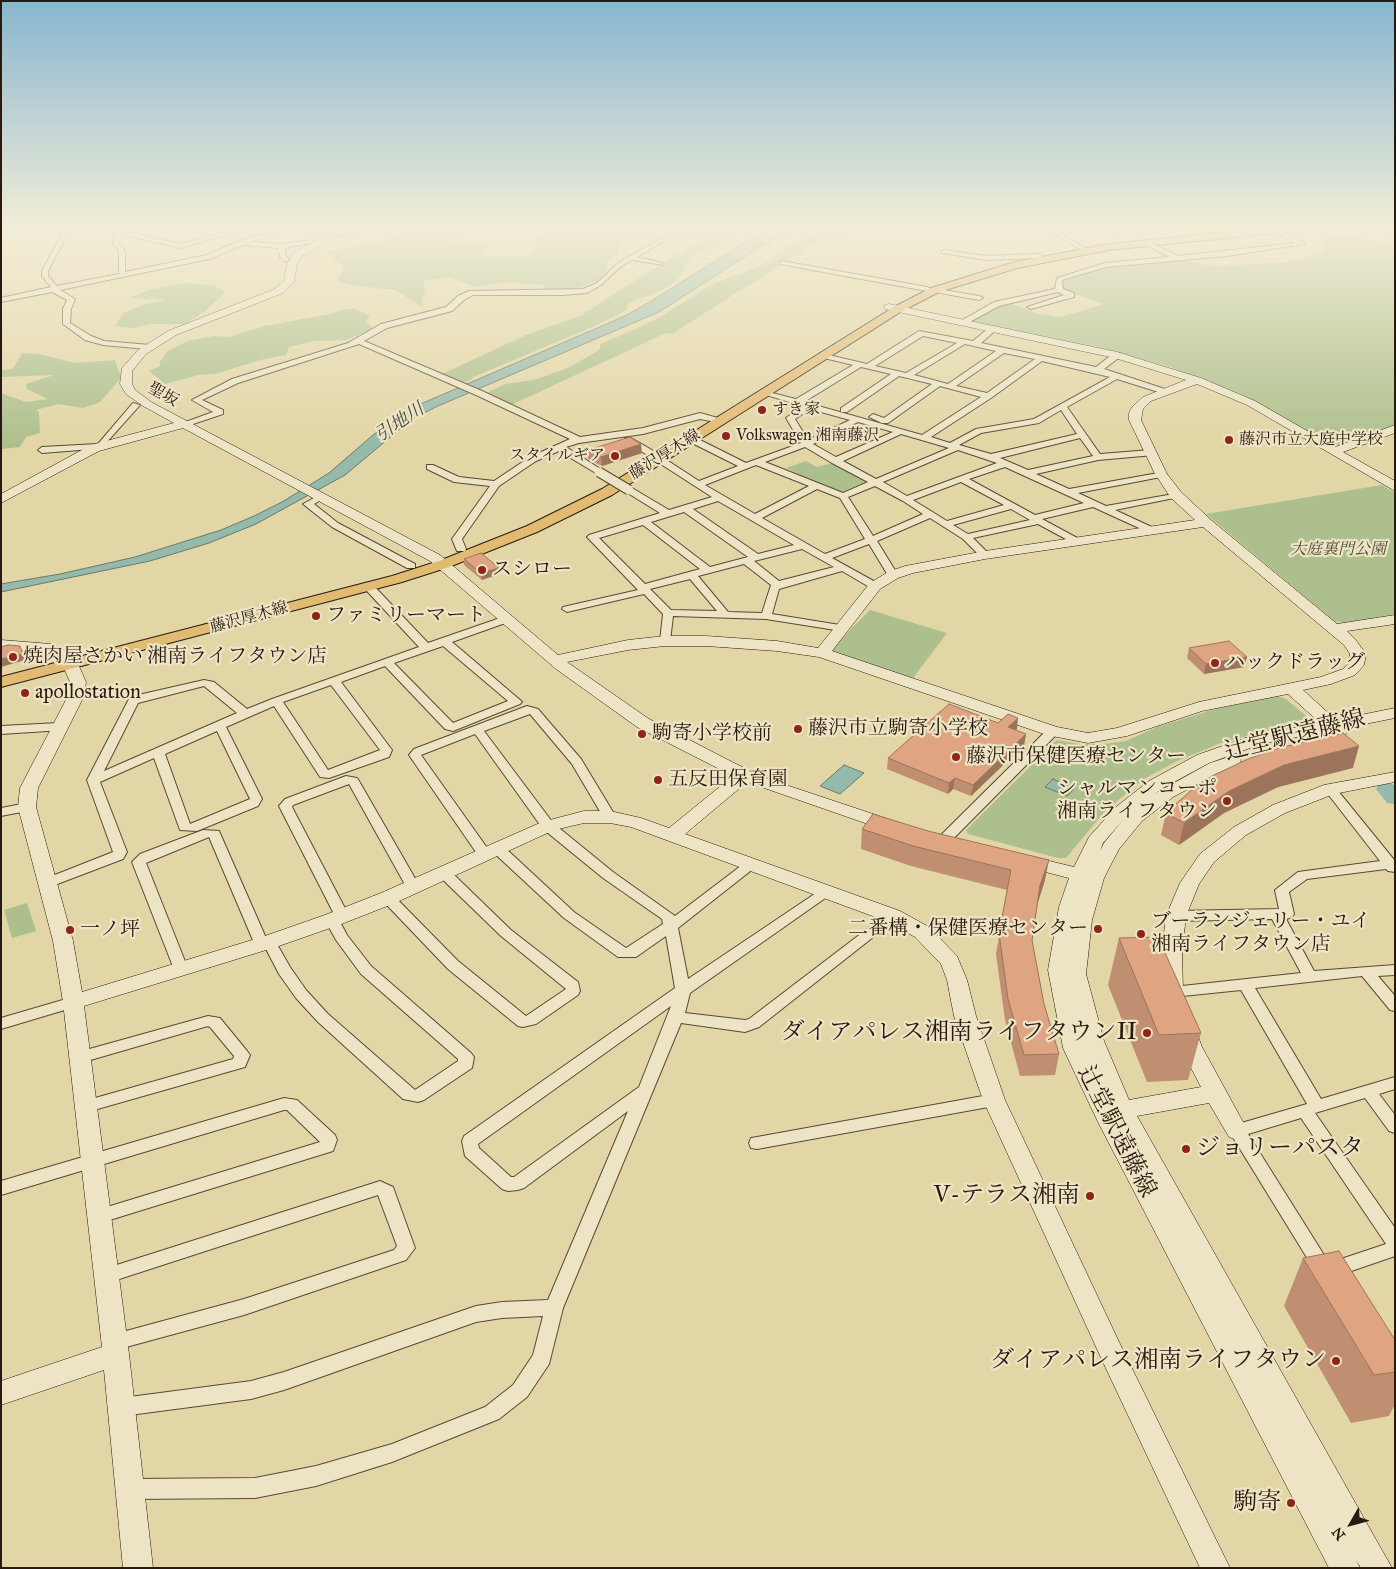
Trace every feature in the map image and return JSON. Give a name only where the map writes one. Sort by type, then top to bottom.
[{"type":"main road","name":"藤沢厚木線","points":[[1,675],[69,661],[368,587],[532,529],[583,505],[870,317],[912,299]]},
{"type":"main road","name":"藤沢厚木線","points":[[1,682],[69,661],[294,600],[410,566],[440,561],[461,548],[526,524],[574,502],[691,439],[717,419],[764,394],[893,308]]},
{"type":"street","points":[[71,299],[67,324],[88,338],[103,343],[148,348]]},
{"type":"street","name":"聖坂","points":[[258,299],[172,333],[148,348],[130,365],[125,377],[130,392],[136,398],[440,561],[555,660],[643,723],[745,775],[834,808],[907,830]]},
{"type":"street","points":[[42,450],[102,446],[184,424],[220,412],[196,400],[224,385],[358,341],[384,326],[449,309],[460,299]]},
{"type":"street","points":[[963,322],[997,304],[1018,299]]},
{"type":"street","points":[[1032,307],[1057,299]]},
{"type":"street","points":[[893,308],[1117,355],[1197,380],[1251,404],[1395,487]]},
{"type":"street","points":[[975,344],[993,329]]},
{"type":"street","points":[[869,366],[922,333],[1098,370],[1165,392]]},
{"type":"street","points":[[358,341],[460,384],[580,440]]},
{"type":"street","points":[[907,376],[963,342]]},
{"type":"street","points":[[950,386],[1003,350]]},
{"type":"street","points":[[823,355],[988,396]]},
{"type":"street","points":[[1098,370],[1117,355]]},
{"type":"street","points":[[925,437],[988,396],[1041,358]]},
{"type":"street","points":[[860,364],[803,402],[790,418],[806,444],[906,499],[966,537],[985,556]]},
{"type":"street","points":[[844,410],[898,374]]},
{"type":"street","points":[[843,496],[955,446],[979,431],[1036,421],[1117,376]]},
{"type":"street","points":[[555,660],[628,645],[665,642],[750,644],[822,654],[1053,731],[1088,738],[1121,732],[1199,707],[1325,681],[1349,672],[1356,665],[1358,654],[1350,642],[1206,523],[1176,495],[1150,454],[1135,420],[1138,407],[1147,399],[1197,380]]},
{"type":"street","points":[[764,394],[885,420],[938,384]]},
{"type":"street","points":[[803,402],[1006,462],[1153,531]]},
{"type":"street","points":[[1,498],[102,446],[102,443],[134,406]]},
{"type":"street","points":[[1063,407],[1098,457]]},
{"type":"street","points":[[461,548],[457,538],[496,484],[519,467],[558,447],[580,440],[657,428],[700,416],[717,419]]},
{"type":"street","points":[[698,484],[806,444],[858,419]]},
{"type":"street","points":[[1333,451],[1369,440],[1395,429]]},
{"type":"street","points":[[836,461],[902,431]]},
{"type":"street","points":[[620,434],[720,498],[875,586]]},
{"type":"street","points":[[991,457],[1083,435]]},
{"type":"street","points":[[691,439],[746,467]]},
{"type":"street","points":[[558,447],[667,513]]},
{"type":"street","points":[[1028,473],[1098,457],[1150,454]]},
{"type":"street","points":[[906,499],[1006,462]]},
{"type":"street","points":[[758,463],[843,496],[893,575]]},
{"type":"street","points":[[430,467],[457,480],[496,484]]},
{"type":"street","points":[[1069,492],[1161,474]]},
{"type":"street","points":[[962,479],[1078,542]]},
{"type":"street","points":[[755,518],[816,486]]},
{"type":"street","points":[[1105,509],[1176,495]]},
{"type":"street","points":[[319,496],[308,504],[335,525],[410,566]]},
{"type":"street","points":[[720,498],[592,536],[668,613],[766,616],[842,628]]},
{"type":"street","points":[[966,537],[1093,504]]},
{"type":"street","points":[[945,524],[1012,506]]},
{"type":"street","points":[[685,508],[752,559],[777,585]]},
{"type":"street","points":[[825,557],[870,541],[929,515]]},
{"type":"street","points":[[644,520],[709,571]]},
{"type":"street","points":[[822,654],[875,586],[893,575],[910,569],[1206,523]]},
{"type":"street","points":[[567,609],[804,546]]},
{"type":"street","points":[[766,616],[774,588],[777,585],[843,568]]},
{"type":"street","points":[[692,575],[724,614]]},
{"type":"street","points":[[368,587],[426,648]]},
{"type":"street","points":[[665,642],[668,613]]},
{"type":"street","points":[[93,780],[245,714],[334,680],[507,619]]},
{"type":"street","points":[[1334,629],[1395,619]]},
{"type":"street","points":[[387,662],[449,726],[454,727],[516,702],[445,642]]},
{"type":"street","points":[[1,644],[46,647],[69,661],[78,682],[76,696],[29,788],[27,807],[63,941],[74,1002],[116,1348],[138,1568]]},
{"type":"street","points":[[276,702],[324,774],[330,774],[385,754],[386,750],[334,680]]},
{"type":"street","points":[[46,883],[118,856],[120,852],[93,780],[133,701],[138,698],[204,683],[210,684],[245,714]]},
{"type":"street","points":[[1291,688],[1337,729]]},
{"type":"street","points":[[610,817],[576,762],[534,711],[527,710],[418,752],[415,755],[491,852],[569,915],[623,953],[631,953],[672,925],[750,865]]},
{"type":"street","name":"辻堂駅遠藤線","points":[[1345,1568],[1113,1131],[1074,1048],[1058,970],[1070,907],[1087,876],[1136,817],[1167,793],[1216,767],[1268,748],[1395,713]]},
{"type":"street","name":"辻堂駅遠藤線","points":[[1337,729],[1395,723]]},
{"type":"street","points":[[158,752],[185,827],[192,828],[254,803],[256,800],[220,726]]},
{"type":"street","points":[[1,730],[59,727]]},
{"type":"street","points":[[130,1489],[255,1488],[316,1476],[392,1453],[492,1413],[520,1391],[542,1358],[554,1308],[676,1017],[682,990],[672,925],[669,917],[608,875],[548,826],[477,729]]},
{"type":"street","points":[[943,841],[1053,731]]},
{"type":"street","points":[[672,835],[745,775]]},
{"type":"street","points":[[1335,1288],[1237,1131],[1191,1046],[1178,1007],[1172,950],[1176,916],[1190,883],[1206,858],[1240,830],[1278,809],[1330,789],[1395,777]]},
{"type":"street","points":[[181,969],[139,862],[144,856],[208,833],[214,834],[266,944],[301,994],[322,1018],[409,1095],[418,1096],[466,1064],[466,1057],[366,970],[342,937],[337,918],[285,806],[289,802],[346,780],[353,781],[413,887]]},
{"type":"street","points":[[1330,789],[1392,867]]},
{"type":"street","points":[[1,812],[27,807]]},
{"type":"street","points":[[1,1024],[266,944],[388,898],[548,826],[584,818],[610,817],[635,822],[893,916],[922,932],[950,961],[957,980],[965,1016],[994,1100],[1215,1568]]},
{"type":"street","points":[[925,836],[966,846]]},
{"type":"street","points":[[1004,855],[1087,876]]},
{"type":"street","points":[[1176,916],[1287,914],[1282,890],[1303,875],[1392,867]]},
{"type":"street","points":[[388,898],[453,965],[523,1022],[531,1020],[573,991],[572,986],[513,939],[444,873]]},
{"type":"street","name":"辻堂駅遠藤線","points":[[1087,876],[1076,974],[1094,1041],[1122,1110],[1376,1568]]},
{"type":"street","points":[[646,1090],[518,1183],[508,1184],[470,1151],[470,1141],[682,990],[827,892]]},
{"type":"street","points":[[1277,915],[1310,977]]},
{"type":"street","points":[[676,1017],[745,1026],[754,1023],[893,916]]},
{"type":"street","points":[[1178,1007],[1246,985],[1366,971],[1395,970]]},
{"type":"street","points":[[1366,971],[1395,1006]]},
{"type":"street","points":[[1246,985],[1310,1108],[1395,1242]]},
{"type":"street","points":[[80,1057],[208,1021],[216,1022],[242,1055],[240,1062],[87,1106]]},
{"type":"street","points":[[1237,1131],[1395,1083]]},
{"type":"street","points":[[1368,1091],[1395,1127]]},
{"type":"street","points":[[1122,1110],[1215,1093]]},
{"type":"street","points":[[757,1143],[994,1100]]},
{"type":"street","points":[[1,1188],[284,1104],[291,1104],[329,1140],[327,1146],[100,1216]]},
{"type":"street","points":[[1,1393],[116,1348],[400,1255],[406,1248],[387,1192],[380,1188],[107,1275]]},
{"type":"street","points":[[1325,1272],[1395,1248]]},
{"type":"street","points":[[122,1407],[251,1390],[292,1379],[476,1314],[502,1310],[554,1308]]},
{"type":"green space","points":[[152,299],[218,299],[204,312],[185,324],[150,324],[134,328],[115,326],[123,313],[145,304],[166,300]]},
{"type":"green space","points":[[410,299],[422,299],[421,302],[424,308]]},
{"type":"green space","points":[[606,299],[638,299],[627,305],[627,310],[592,327],[463,383],[442,374],[526,335],[580,316]]},
{"type":"green space","points":[[689,299],[726,299],[672,334],[666,333],[511,405],[486,393],[505,384],[534,380],[570,367],[599,350],[601,344],[655,320]]},
{"type":"green space","points":[[1090,299],[1395,299],[1395,424],[1385,430],[1337,445],[1331,444],[1241,394],[1171,367],[1099,347],[971,321],[997,306],[1009,303],[1036,313],[1060,317],[1104,304]]},
{"type":"green space","points":[[343,309],[356,309],[368,315],[370,317],[366,320],[372,329],[346,340],[313,341],[289,347],[286,355],[260,360],[215,374],[199,375],[165,384],[149,371],[160,366],[160,362],[167,351],[188,341],[214,336],[228,337],[265,326],[335,313]]},
{"type":"green space","points":[[22,353],[40,354],[75,363],[115,360],[121,378],[100,402],[83,408],[58,404],[36,410],[39,412],[40,433],[26,437],[20,447],[1,449],[1,393],[26,402],[48,399],[27,389],[26,384],[54,375],[1,377],[1,370],[13,369]]},
{"type":"green space","points":[[806,461],[817,467],[832,463],[866,481],[842,492],[820,485],[786,468]]},
{"type":"green space","name":"大庭裏門公園","points":[[1382,485],[1395,493],[1395,614],[1344,623],[1334,621],[1206,514]]},
{"type":"green space","points":[[870,610],[947,633],[913,678],[835,654],[831,649]]},
{"type":"green space","points":[[1277,696],[1286,699],[1310,719],[1309,722],[1221,743],[1177,761],[1144,779],[1106,810],[1066,858],[1058,858],[968,834],[966,830],[1057,740],[1079,744],[1104,744],[1126,741],[1157,727],[1215,709]]},
{"type":"green space","points":[[27,903],[36,931],[12,938],[4,910]]},
{"type":"water","name":"引地川","points":[[654,299],[679,299],[659,312],[438,406],[412,419],[345,475],[256,524],[209,543],[150,561],[1,592],[1,584],[60,574],[135,557],[221,530],[254,516],[282,502],[329,473],[373,435],[416,406],[625,316]]},
{"type":"water","points":[[844,765],[864,773],[840,794],[820,786]]},
{"type":"water","points":[[1053,779],[1074,789],[1067,796],[1045,787]]},
{"type":"building","points":[[630,437],[641,444],[601,457],[588,450]]},
{"type":"building","points":[[481,553],[499,568],[481,573],[464,559]]},
{"type":"building","points":[[1229,641],[1247,657],[1206,664],[1189,648]]},
{"type":"building","points":[[8,645],[20,646],[23,654],[1,659],[1,647]]},
{"type":"building","name":"藤沢市保健医療センター","points":[[949,704],[998,723],[1008,714],[1018,718],[1008,727],[1026,734],[973,785],[955,778],[949,783],[888,758]]},
{"type":"building","points":[[1343,733],[1359,746],[1284,765],[1229,791],[1184,823],[1166,813],[1197,785],[1248,759],[1279,748]]},
{"type":"building","points":[[873,814],[928,831],[1049,860],[1040,885],[1032,940],[1044,1004],[1059,1054],[1024,1055],[1008,999],[999,933],[1011,870],[913,846],[862,829]]},
{"type":"building","points":[[1158,937],[1201,1033],[1159,1035],[1119,938]]},
{"type":"building","points":[[1339,1251],[1395,1340],[1395,1372],[1374,1375],[1303,1258]]},
{"type":"waterway","points":[[1387,789],[1395,798]]},
{"type":"place","name":"すき家","points":[[762,410]]},
{"type":"place","name":"Volkswagen 湘南藤沢","points":[[726,436]]},
{"type":"place","name":"藤沢市立大庭中学校","points":[[1229,440]]},
{"type":"place","name":"スタイルギア","points":[[615,456]]},
{"type":"place","name":"スシロー","points":[[482,570]]},
{"type":"place","name":"ファミリーマート","points":[[316,616]]},
{"type":"place","name":"焼肉屋さかい 湘南ライフタウン店","points":[[13,657]]},
{"type":"place","name":"ハックドラッグ","points":[[1215,663]]},
{"type":"place","name":"apollostation","points":[[25,693]]},
{"type":"place","name":"藤沢市立駒寄小学校","points":[[798,729]]},
{"type":"place","name":"駒寄小学校前","points":[[642,734]]},
{"type":"place","name":"藤沢市保健医療センター","points":[[956,757]]},
{"type":"place","name":"五反田保育園","points":[[658,780]]},
{"type":"place","name":"シャルマンコーポ 湘南ライフタウン","points":[[1227,801]]},
{"type":"place","name":"二番構・保健医療センター","points":[[1098,929]]},
{"type":"place","name":"一ノ坪","points":[[70,930]]},
{"type":"place","name":"ブーランジェリー・ユイ 湘南ライフタウン店","points":[[1141,934]]},
{"type":"place","name":"ダイアパレス湘南ライフタウンII","points":[[1147,1033]]},
{"type":"place","name":"ジョリーパスタ","points":[[1186,1149]]},
{"type":"place","name":"V-テラス湘南","points":[[1090,1196]]},
{"type":"place","name":"ダイアパレス湘南ライフタウン","points":[[1336,1361]]},
{"type":"place","name":"駒寄","points":[[1291,1503]]}]
